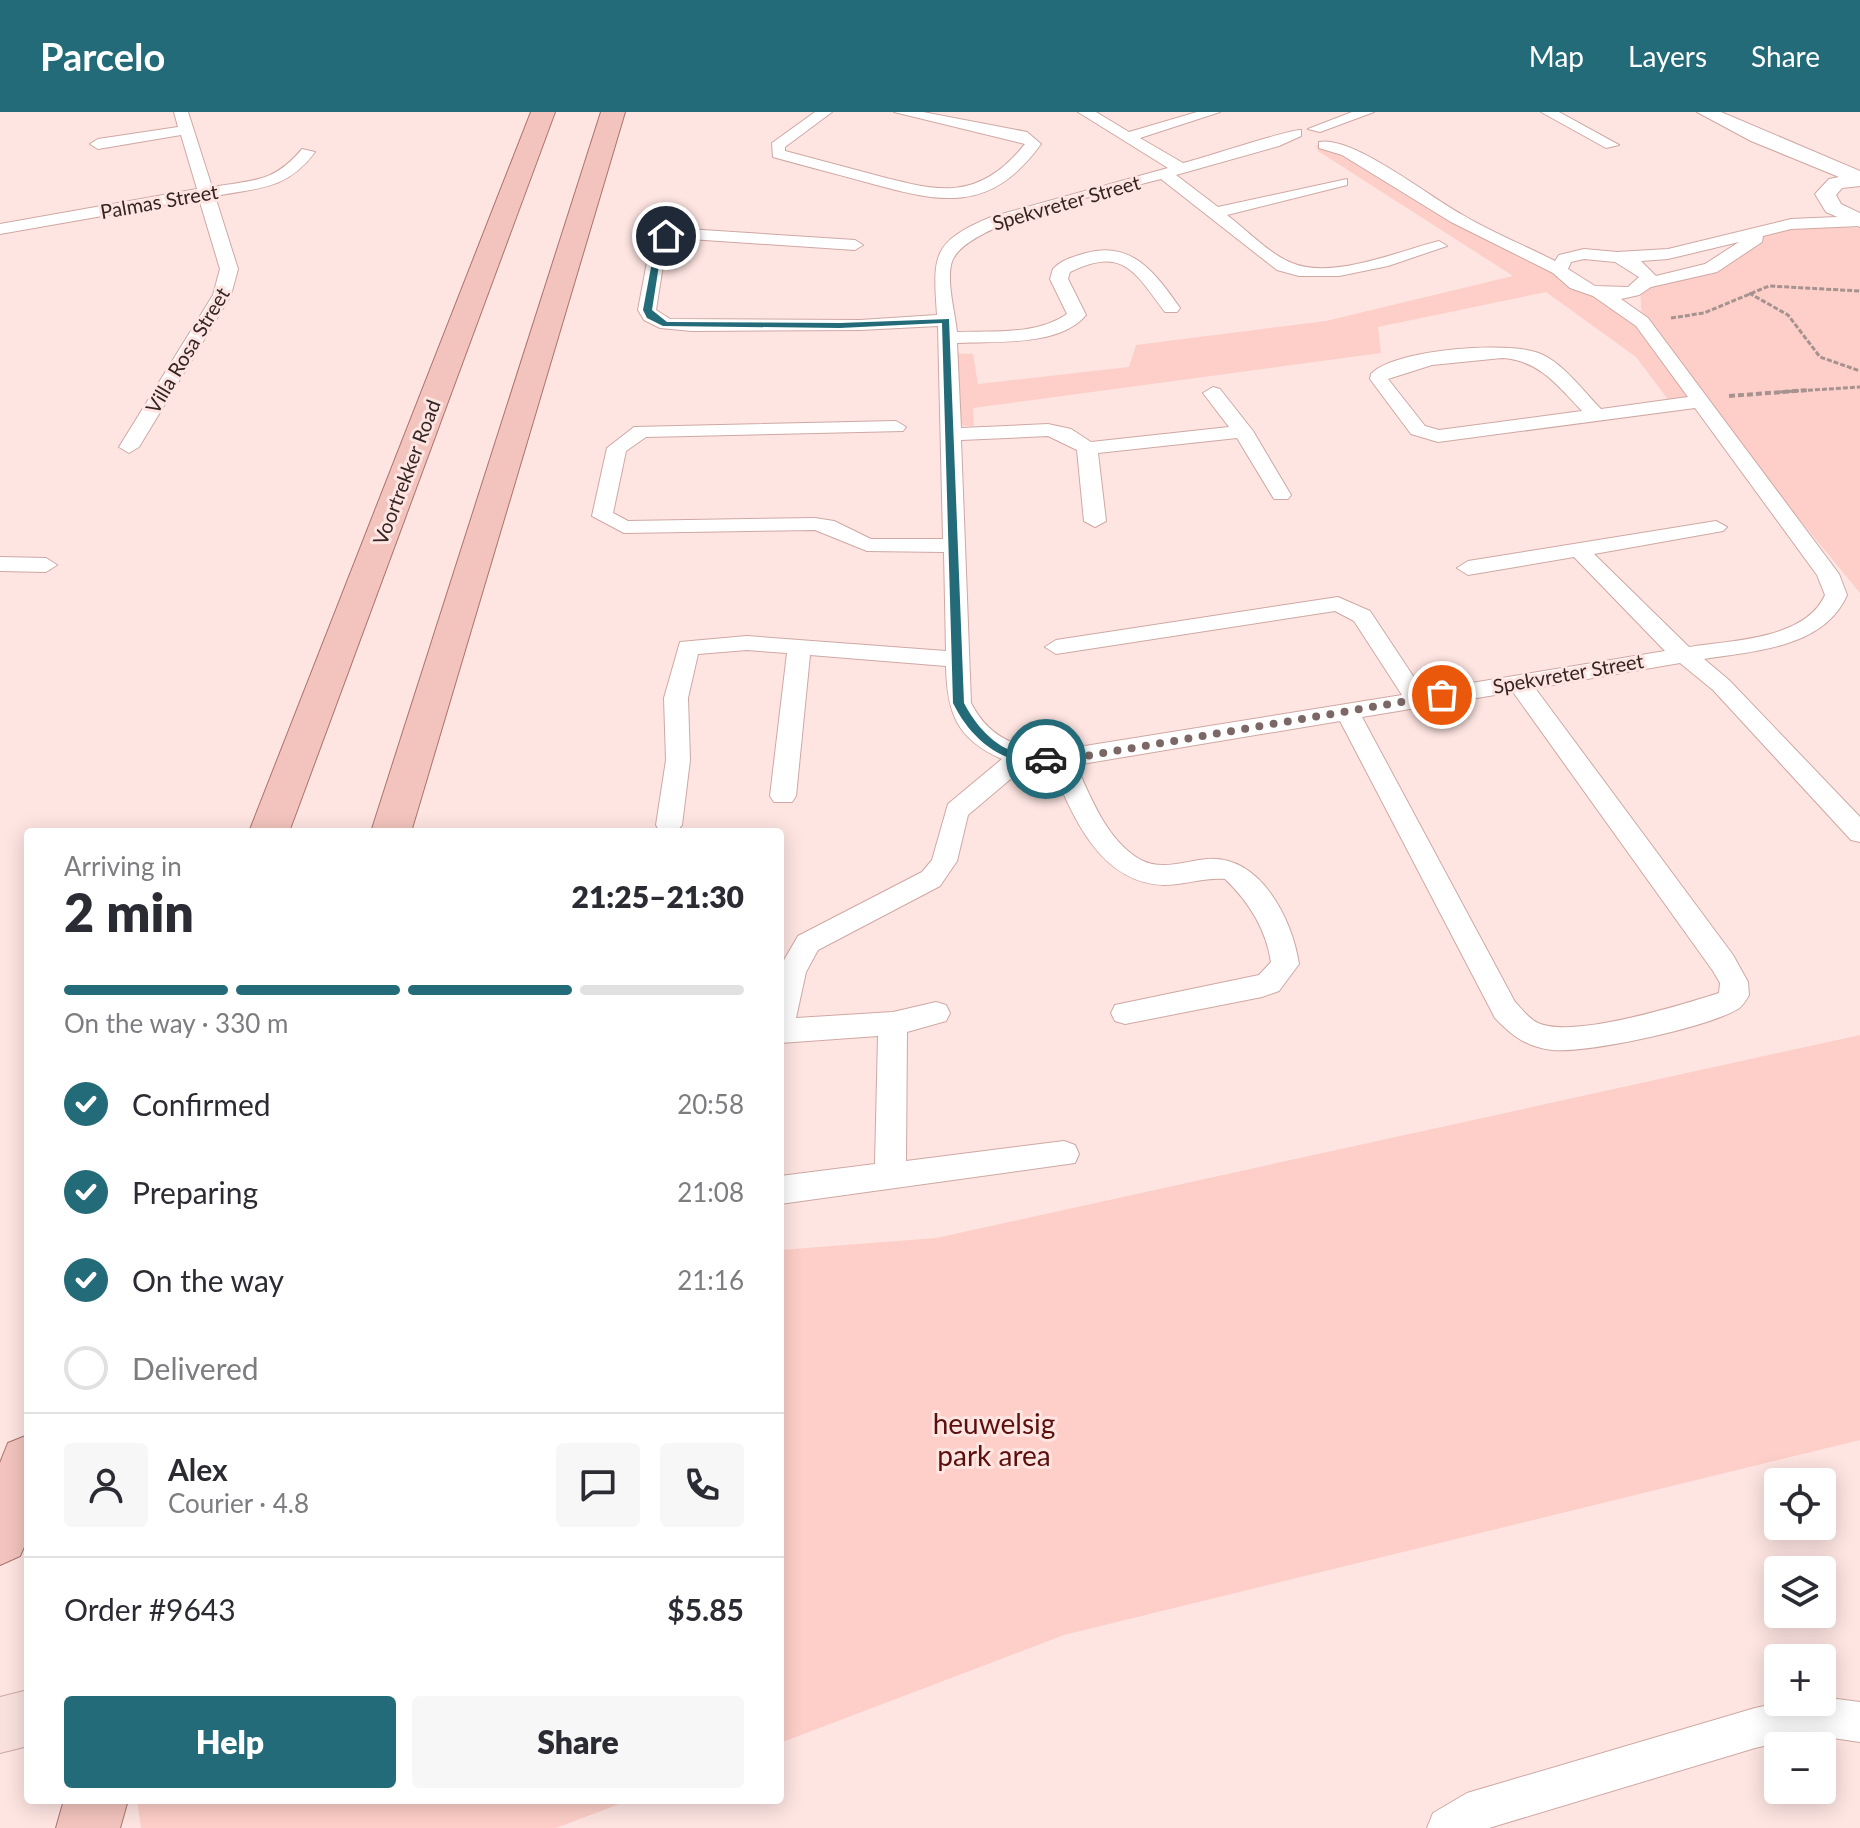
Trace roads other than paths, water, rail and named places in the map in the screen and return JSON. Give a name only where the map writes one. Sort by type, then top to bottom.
[{"type":"main road","name":"Voortrekker Road","points":[[271,828],[543,112]]},
{"type":"main road","points":[[392,828],[613,112]]},
{"type":"main road","points":[[0,1536],[24,1473]]},
{"type":"main road","points":[[0,1725],[24,1719]]},
{"type":"main road","points":[[88,1828],[95,1804]]},
{"type":"street","name":"Villa Rosa Street","points":[[129,447],[222,295],[228,279],[229,269],[181,112]]},
{"type":"street","points":[[825,112],[777,146],[775,150],[778,154],[932,195],[1006,198],[1033,141],[901,112]]},
{"type":"street","points":[[1085,112],[1127,137],[1171,170],[1215,213],[1283,266],[1299,273],[1325,273],[1439,246]]},
{"type":"street","points":[[1127,137],[1213,112]]},
{"type":"street","points":[[1299,137],[1335,139],[1367,112]]},
{"type":"street","points":[[1548,112],[1611,145]]},
{"type":"street","points":[[1706,112],[1860,179]]},
{"type":"street","points":[[1299,137],[1315,129],[1335,139],[1457,219],[1506,240],[1559,269],[1565,259],[1584,254]]},
{"type":"street","points":[[98,144],[187,130]]},
{"type":"street","name":"Spekvreter Street","points":[[1299,137],[1171,170],[1006,198],[985,225],[945,255],[942,265],[952,434],[959,703],[970,726],[991,743],[1019,758],[1061,759],[1679,653],[1750,644],[1804,628],[1828,615],[1836,595],[1828,574],[1642,322],[1599,292],[1571,283],[1559,269]]},
{"type":"street","points":[[1758,137],[1804,166],[1827,195],[1860,221]]},
{"type":"street","name":"Palmas Street","points":[[0,229],[283,177],[307,152]]},
{"type":"street","points":[[1791,224],[1827,195],[1860,179]]},
{"type":"street","points":[[1215,213],[1341,182]]},
{"type":"street","points":[[1506,240],[1618,257],[1668,254],[1791,224],[1860,221]]},
{"type":"street","points":[[1599,292],[1619,294],[1645,284],[1711,268],[1742,250],[1762,232]]},
{"type":"street","points":[[855,245],[672,233],[661,239],[658,246],[647,310],[650,316],[666,324],[692,326],[860,325],[1038,331],[1070,322],[1077,315],[1059,279],[1062,269],[1108,253],[1121,254],[1137,265],[1171,308]]},
{"type":"street","points":[[1645,284],[1668,254]]},
{"type":"street","points":[[1618,257],[1642,268],[1645,284],[1642,322]]},
{"type":"street","points":[[1598,416],[1540,361],[1521,353],[1491,352],[1397,367],[1380,374],[1379,379],[1418,430],[1430,435],[1457,435],[1598,416],[1701,399]]},
{"type":"street","points":[[1213,393],[1243,431],[1281,495]]},
{"type":"street","points":[[896,427],[641,431],[617,448],[602,516],[624,527],[827,525],[867,545],[953,546]]},
{"type":"street","points":[[952,434],[1048,430],[1064,433],[1087,448],[1243,431]]},
{"type":"street","points":[[1087,448],[1095,521]]},
{"type":"street","points":[[1468,568],[1716,527]]},
{"type":"street","points":[[1578,549],[1679,653],[1721,685],[1852,812],[1860,833]]},
{"type":"street","points":[[0,564],[46,565]]},
{"type":"street","points":[[1056,647],[1338,604],[1362,616],[1417,700]]},
{"type":"street","points":[[669,825],[678,760],[676,698],[685,651],[698,644],[747,643],[956,659]]},
{"type":"street","points":[[783,796],[799,648]]},
{"type":"street","points":[[1347,712],[1505,1010],[1522,1028],[1556,1039],[1602,1035],[1729,1001],[1735,995],[1734,982],[1723,963],[1518,682]]},
{"type":"street","points":[[784,1010],[800,952],[826,931],[931,879],[945,865],[949,855],[957,810],[1019,758]]},
{"type":"street","points":[[1061,759],[1076,793],[1112,851],[1139,870],[1156,875],[1211,868],[1234,872],[1266,913],[1284,952],[1285,964],[1269,983],[1125,1013]]},
{"type":"street","points":[[784,1031],[893,1024],[936,1013]]},
{"type":"street","points":[[890,1177],[893,1024]]},
{"type":"street","points":[[784,1190],[1064,1154]]},
{"type":"street","points":[[1448,1828],[1467,1814],[1755,1728],[1812,1715],[1860,1722]]},
{"type":"park label","name":"heuwelsig park area","points":[[994,1439]]}]
